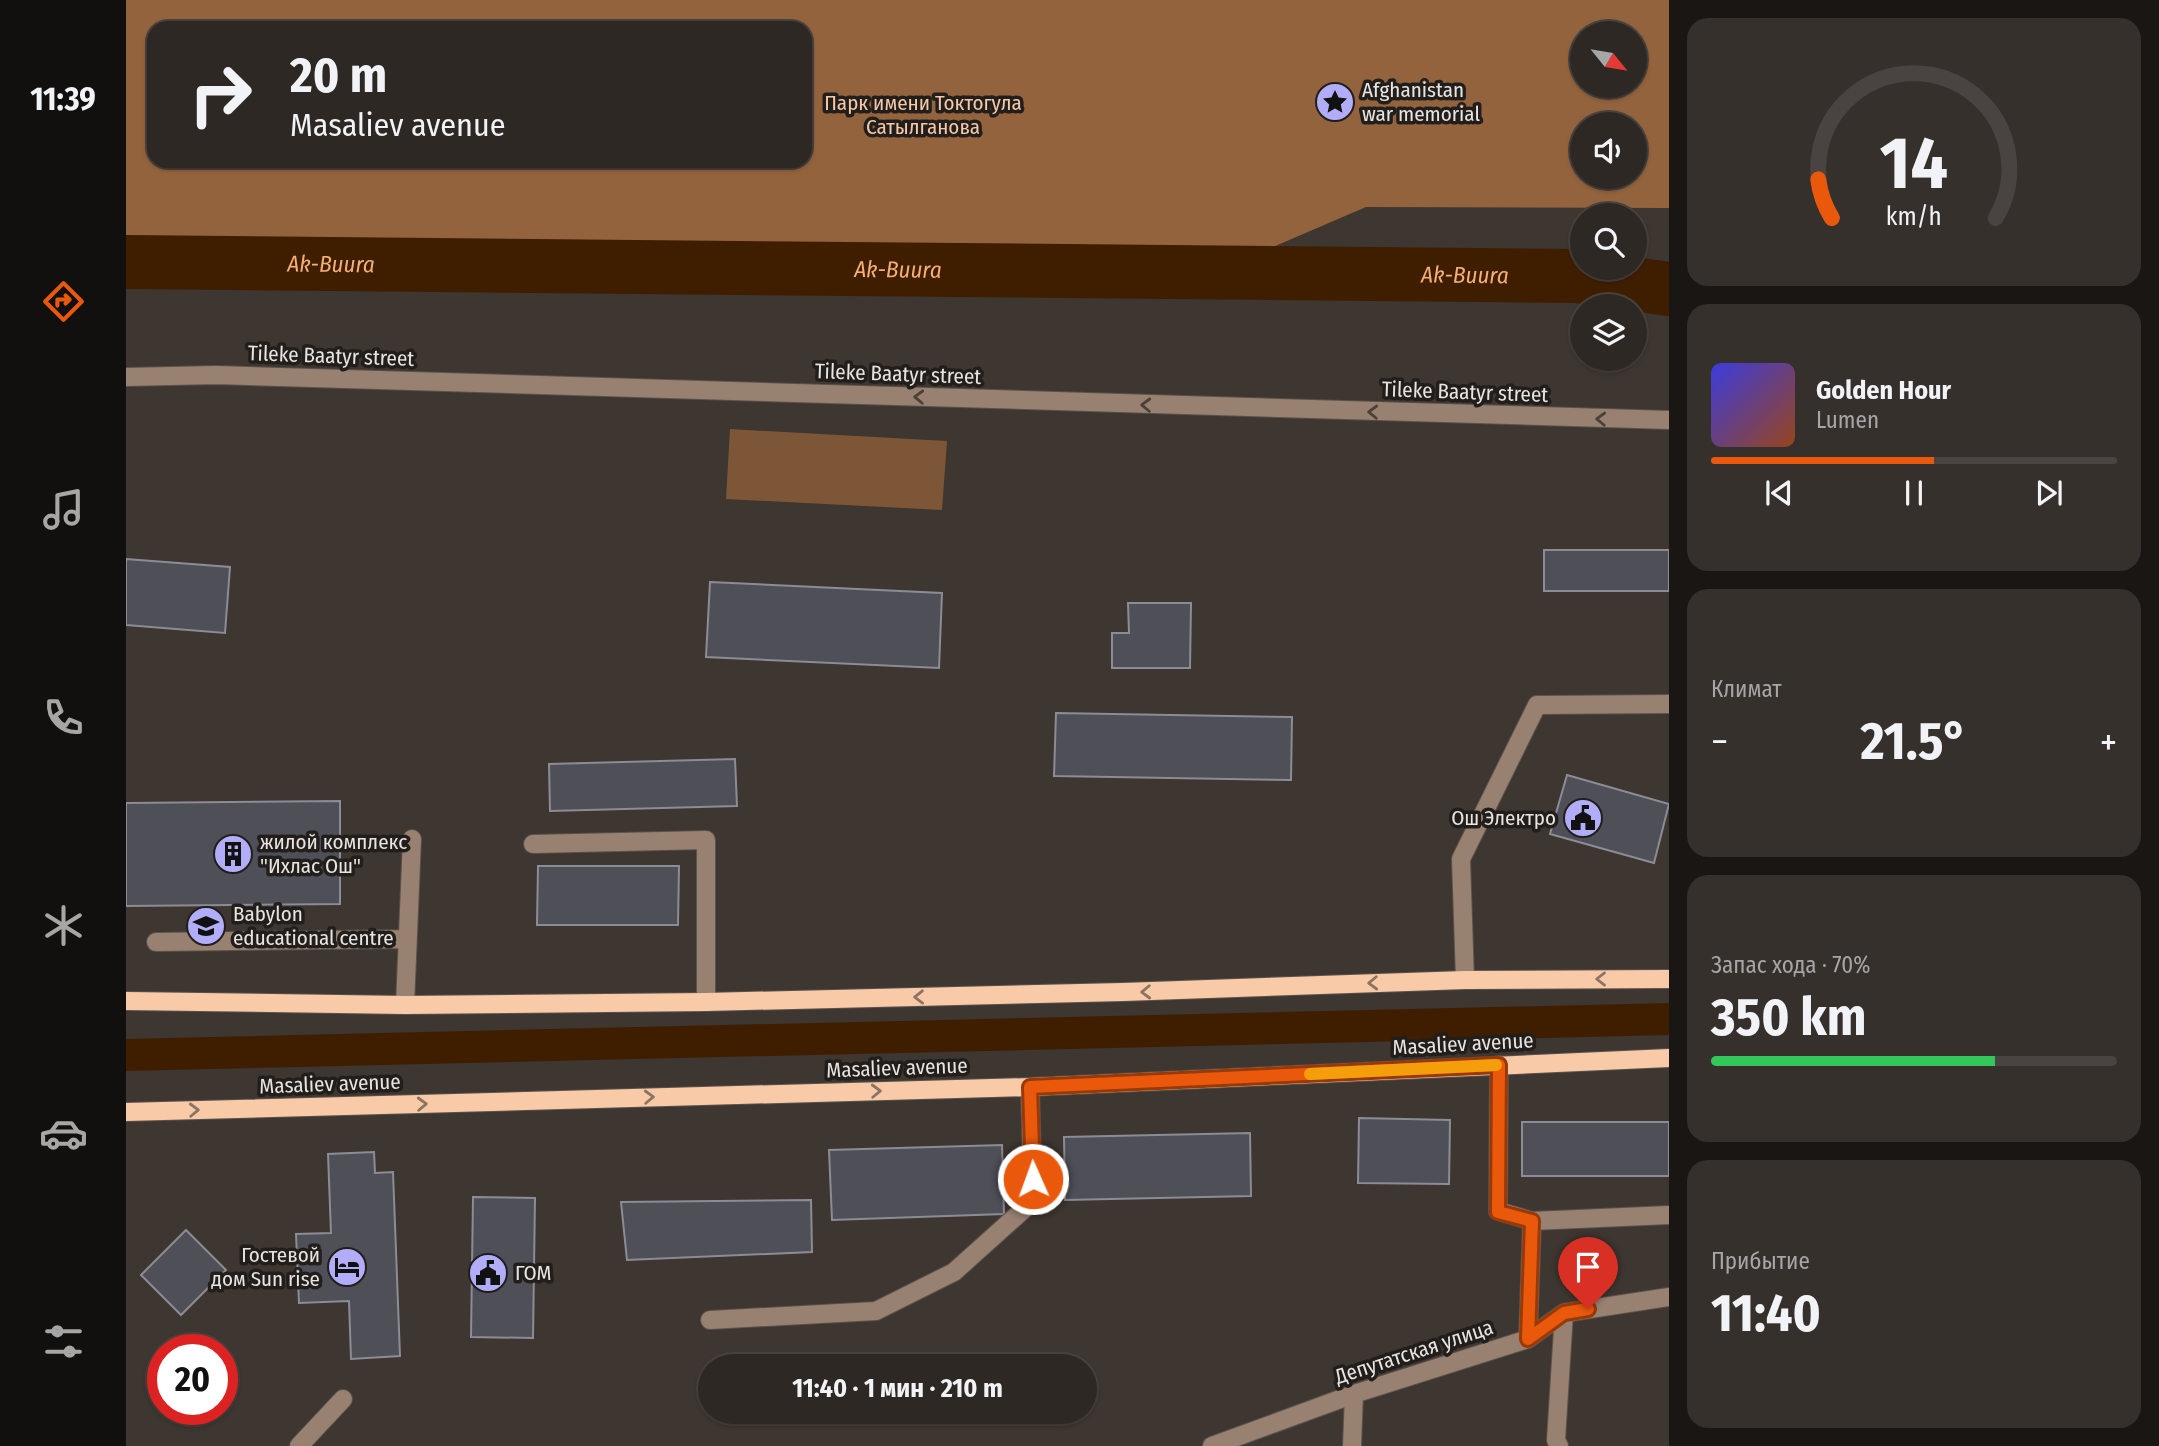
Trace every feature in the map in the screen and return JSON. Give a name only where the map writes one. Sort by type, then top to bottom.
[{"type":"main road","points":[[126,1001],[405,1005],[706,1002],[1465,980],[1669,979]]},
{"type":"main road","name":"Masaliev avenue","points":[[126,1112],[1030,1087],[1669,1058]]},
{"type":"street","name":"Tileke Baatyr street","points":[[126,377],[216,375],[1669,420]]},
{"type":"street","points":[[1465,980],[1461,859],[1537,705],[1669,704]]},
{"type":"street","points":[[405,1005],[412,839]]},
{"type":"street","points":[[533,844],[706,840],[706,1002]]},
{"type":"street","points":[[156,942],[407,939]]},
{"type":"street","points":[[1499,1065],[1498,1212],[1532,1221],[1669,1214]]},
{"type":"street","points":[[710,1320],[876,1311],[954,1272],[1033,1201],[1030,1087]]},
{"type":"street","points":[[1528,1339],[1532,1221]]},
{"type":"street","name":"Депутатская улица","points":[[1212,1446],[1354,1394],[1528,1339],[1564,1313],[1669,1297]]},
{"type":"street","points":[[1559,1446],[1556,1440],[1564,1313]]},
{"type":"street","points":[[1352,1446],[1354,1394]]},
{"type":"street","points":[[299,1446],[343,1399]]},
{"type":"shaded area","points":[[730,429],[947,441],[942,510],[726,499]]},
{"type":"green space","name":"Парк имени Токтогула Сатылганова","points":[[126,0],[1669,0],[1669,208],[1647,208],[1647,203],[1570,203],[1570,208],[1366,207],[1243,260],[126,243]]},
{"type":"building","points":[[1544,550],[1669,550],[1669,591],[1544,591]]},
{"type":"building","points":[[126,559],[230,567],[225,633],[126,625]]},
{"type":"building","points":[[710,582],[942,593],[939,668],[706,657]]},
{"type":"building","points":[[1128,603],[1191,603],[1190,668],[1112,668],[1112,633],[1129,633]]},
{"type":"building","points":[[1056,713],[1292,717],[1291,780],[1054,776]]},
{"type":"building","points":[[735,759],[737,806],[550,811],[549,764]]},
{"type":"building","points":[[1567,775],[1669,804],[1654,863],[1550,834]]},
{"type":"building","name":"жилой комплекс \"Ихлас Ош\"","points":[[340,801],[340,904],[126,906],[126,803]]},
{"type":"building","points":[[538,866],[679,866],[678,925],[537,925]]},
{"type":"building","points":[[1359,1118],[1450,1120],[1449,1184],[1358,1183]]},
{"type":"building","points":[[1522,1122],[1669,1122],[1669,1176],[1522,1176]]},
{"type":"building","points":[[1250,1133],[1251,1196],[1065,1200],[1064,1137]]},
{"type":"building","points":[[1002,1145],[1004,1214],[832,1220],[829,1150]]},
{"type":"building","name":"Гостевой дом Sun rise","points":[[374,1152],[375,1173],[393,1172],[400,1356],[351,1359],[349,1301],[299,1303],[296,1234],[331,1233],[328,1154]]},
{"type":"building","points":[[473,1197],[535,1198],[533,1338],[471,1337]]},
{"type":"building","points":[[811,1200],[812,1252],[627,1260],[621,1202]]},
{"type":"building","points":[[186,1230],[226,1270],[181,1315],[141,1275]]},
{"type":"waterway","name":"Ak-Buura","points":[[126,262],[1577,276],[1669,289]]},
{"type":"waterway","points":[[126,1055],[1669,1019]]},
{"type":"slow traffic","points":[[1310,1074],[1496,1065]]},
{"type":"place","name":"Afghanistan war memorial","points":[[1335,102]]},
{"type":"place","name":"Ош Электро","points":[[1583,818]]},
{"type":"place","name":"жилой комплекс \"Ихлас Ош\"","points":[[233,854]]},
{"type":"place","name":"Babylon educational centre","points":[[206,926]]},
{"type":"place","name":"Гостевой дом Sun rise","points":[[347,1267]]},
{"type":"place","name":"ГОМ","points":[[488,1273]]},
{"type":"route","points":[[1033,1179],[1030,1087],[1499,1065],[1498,1212],[1532,1221],[1528,1339],[1564,1313],[1588,1309]]}]
